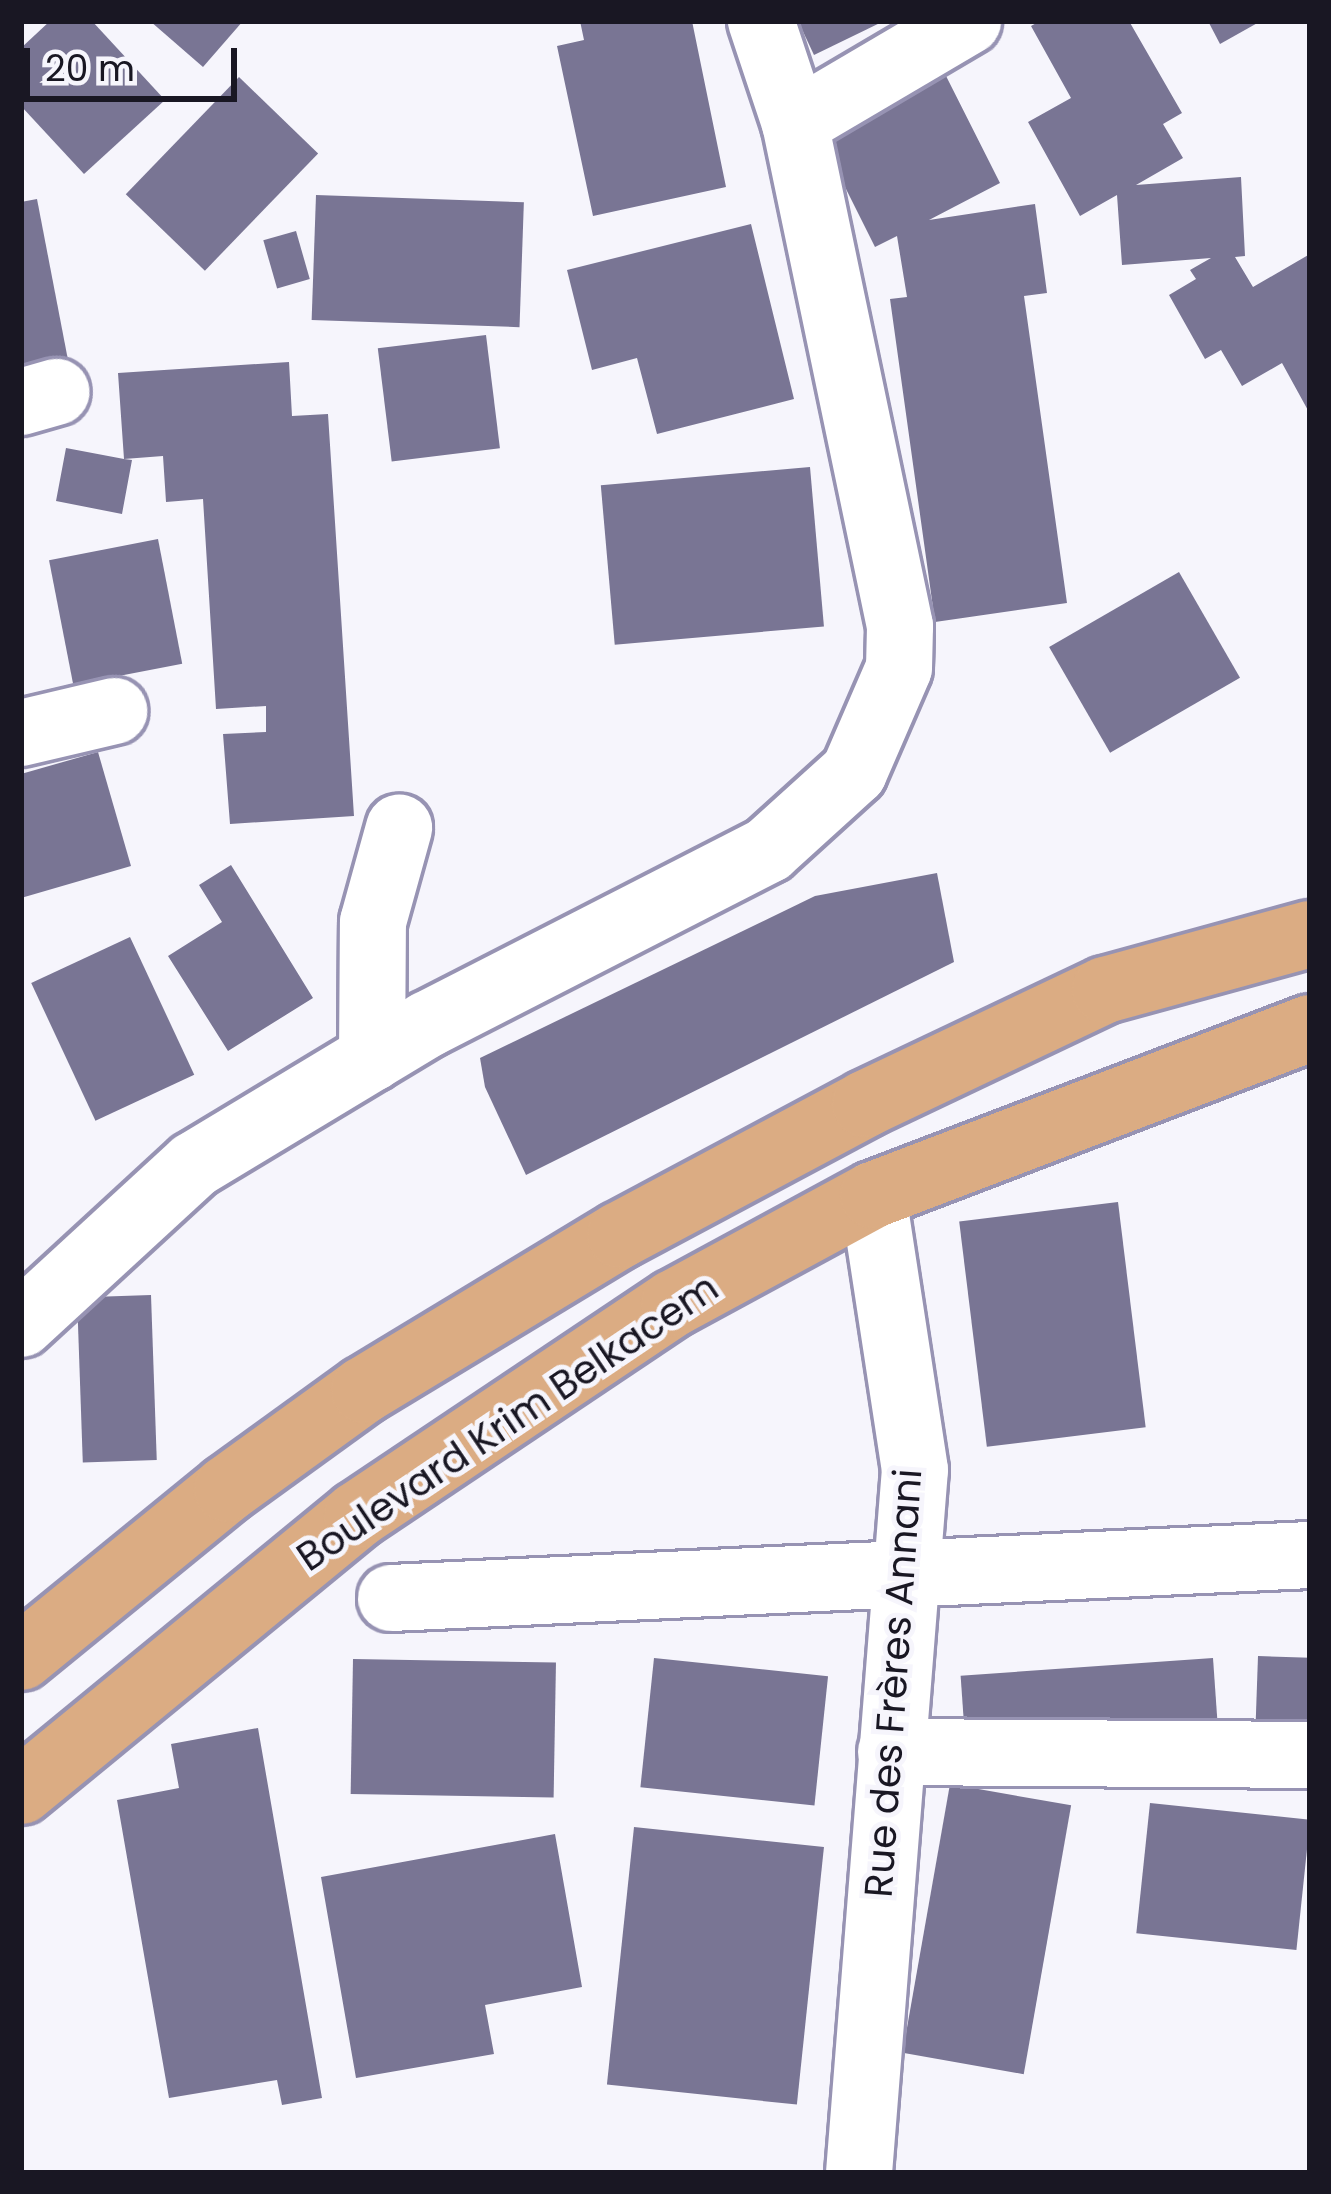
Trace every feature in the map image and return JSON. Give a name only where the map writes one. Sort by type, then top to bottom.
[{"type":"main road","points":[[21,1657],[226,1489],[364,1390],[620,1235],[865,1104],[1105,990],[1310,934]]},
{"type":"main road","name":"Boulevard Krim Belkacem","points":[[21,1791],[357,1515],[674,1303],[873,1195],[1310,1028]]},
{"type":"street","points":[[21,1324],[194,1165],[372,1058],[768,850],[854,772],[879,726],[899,668],[899,626],[795,123],[761,21]]},
{"type":"street","points":[[795,123],[968,21]]},
{"type":"street","points":[[21,733],[114,711]]},
{"type":"street","points":[[372,1058],[373,922],[399,828]]},
{"type":"street","name":"Rue des Frères Annani","points":[[859,2173],[915,1470],[873,1195]]},
{"type":"street","points":[[391,1598],[1310,1555]]},
{"type":"street","points":[[890,1752],[1310,1755]]},
{"type":"building","points":[[50,21],[92,21],[165,100],[84,174],[21,106],[21,48]]},
{"type":"building","points":[[150,21],[243,21],[203,67]]},
{"type":"building","points":[[580,21],[692,21],[726,187],[593,216],[557,46],[584,40]]},
{"type":"building","points":[[798,21],[884,21],[814,55]]},
{"type":"building","points":[[1040,21],[1129,21],[1182,113],[1163,124],[1183,158],[1136,185],[1241,177],[1245,256],[1235,257],[1253,287],[1310,254],[1310,414],[1282,363],[1242,386],[1221,350],[1205,359],[1169,295],[1196,279],[1190,270],[1211,258],[1122,265],[1117,195],[1080,216],[1028,122],[1071,98],[1031,26]]},
{"type":"building","points":[[1208,21],[1261,21],[1220,44]]},
{"type":"building","points":[[942,68],[1000,183],[929,220],[1035,204],[1047,293],[1024,296],[1067,603],[935,622],[890,299],[907,297],[897,236],[875,247],[817,131]]},
{"type":"building","points":[[239,77],[318,153],[205,271],[126,194]]},
{"type":"building","points":[[316,195],[524,202],[520,327],[312,320]]},
{"type":"building","points":[[37,199],[68,360],[21,369],[21,202]]},
{"type":"building","points":[[751,224],[794,399],[657,434],[637,358],[592,370],[567,270]]},
{"type":"building","points":[[296,231],[310,279],[277,288],[263,240]]},
{"type":"building","points":[[486,335],[500,448],[392,461],[378,348]]},
{"type":"building","points":[[289,362],[292,416],[328,414],[354,816],[230,824],[223,734],[266,732],[266,706],[216,709],[203,499],[166,502],[163,456],[124,459],[118,373]]},
{"type":"building","points":[[66,448],[132,460],[122,514],[56,501]]},
{"type":"building","points":[[810,467],[824,626],[615,645],[601,485]]},
{"type":"building","points":[[158,539],[182,664],[73,685],[49,560]]},
{"type":"building","points":[[1179,572],[1240,678],[1110,753],[1049,647]]},
{"type":"building","points":[[98,752],[131,866],[21,898],[21,774]]},
{"type":"building","points":[[231,865],[313,998],[228,1051],[168,956],[222,922],[199,885]]},
{"type":"building","points":[[937,873],[954,962],[526,1175],[485,1087],[480,1058],[815,896]]},
{"type":"building","points":[[130,937],[194,1075],[95,1121],[31,983]]},
{"type":"building","points":[[1118,1202],[1146,1427],[987,1447],[959,1221]]},
{"type":"building","points":[[151,1295],[157,1460],[83,1462],[77,1298]]},
{"type":"building","points":[[1258,1656],[1310,1658],[1307,1745],[1255,1743]]},
{"type":"building","points":[[654,1658],[828,1676],[814,1806],[640,1787]]},
{"type":"building","points":[[1213,1658],[1220,1757],[968,1774],[961,1676]]},
{"type":"building","points":[[353,1659],[556,1663],[554,1798],[351,1794]]},
{"type":"building","points":[[258,1728],[322,2098],[282,2105],[277,2080],[169,2098],[117,1800],[179,1788],[171,1744]]},
{"type":"building","points":[[950,1784],[1071,1805],[1024,2074],[903,2053]]},
{"type":"building","points":[[1150,1803],[1310,1820],[1296,1950],[1136,1933]]},
{"type":"building","points":[[634,1827],[824,1847],[797,2105],[607,2085]]},
{"type":"building","points":[[555,1834],[582,1987],[485,2005],[494,2054],[356,2078],[321,1877]]}]
